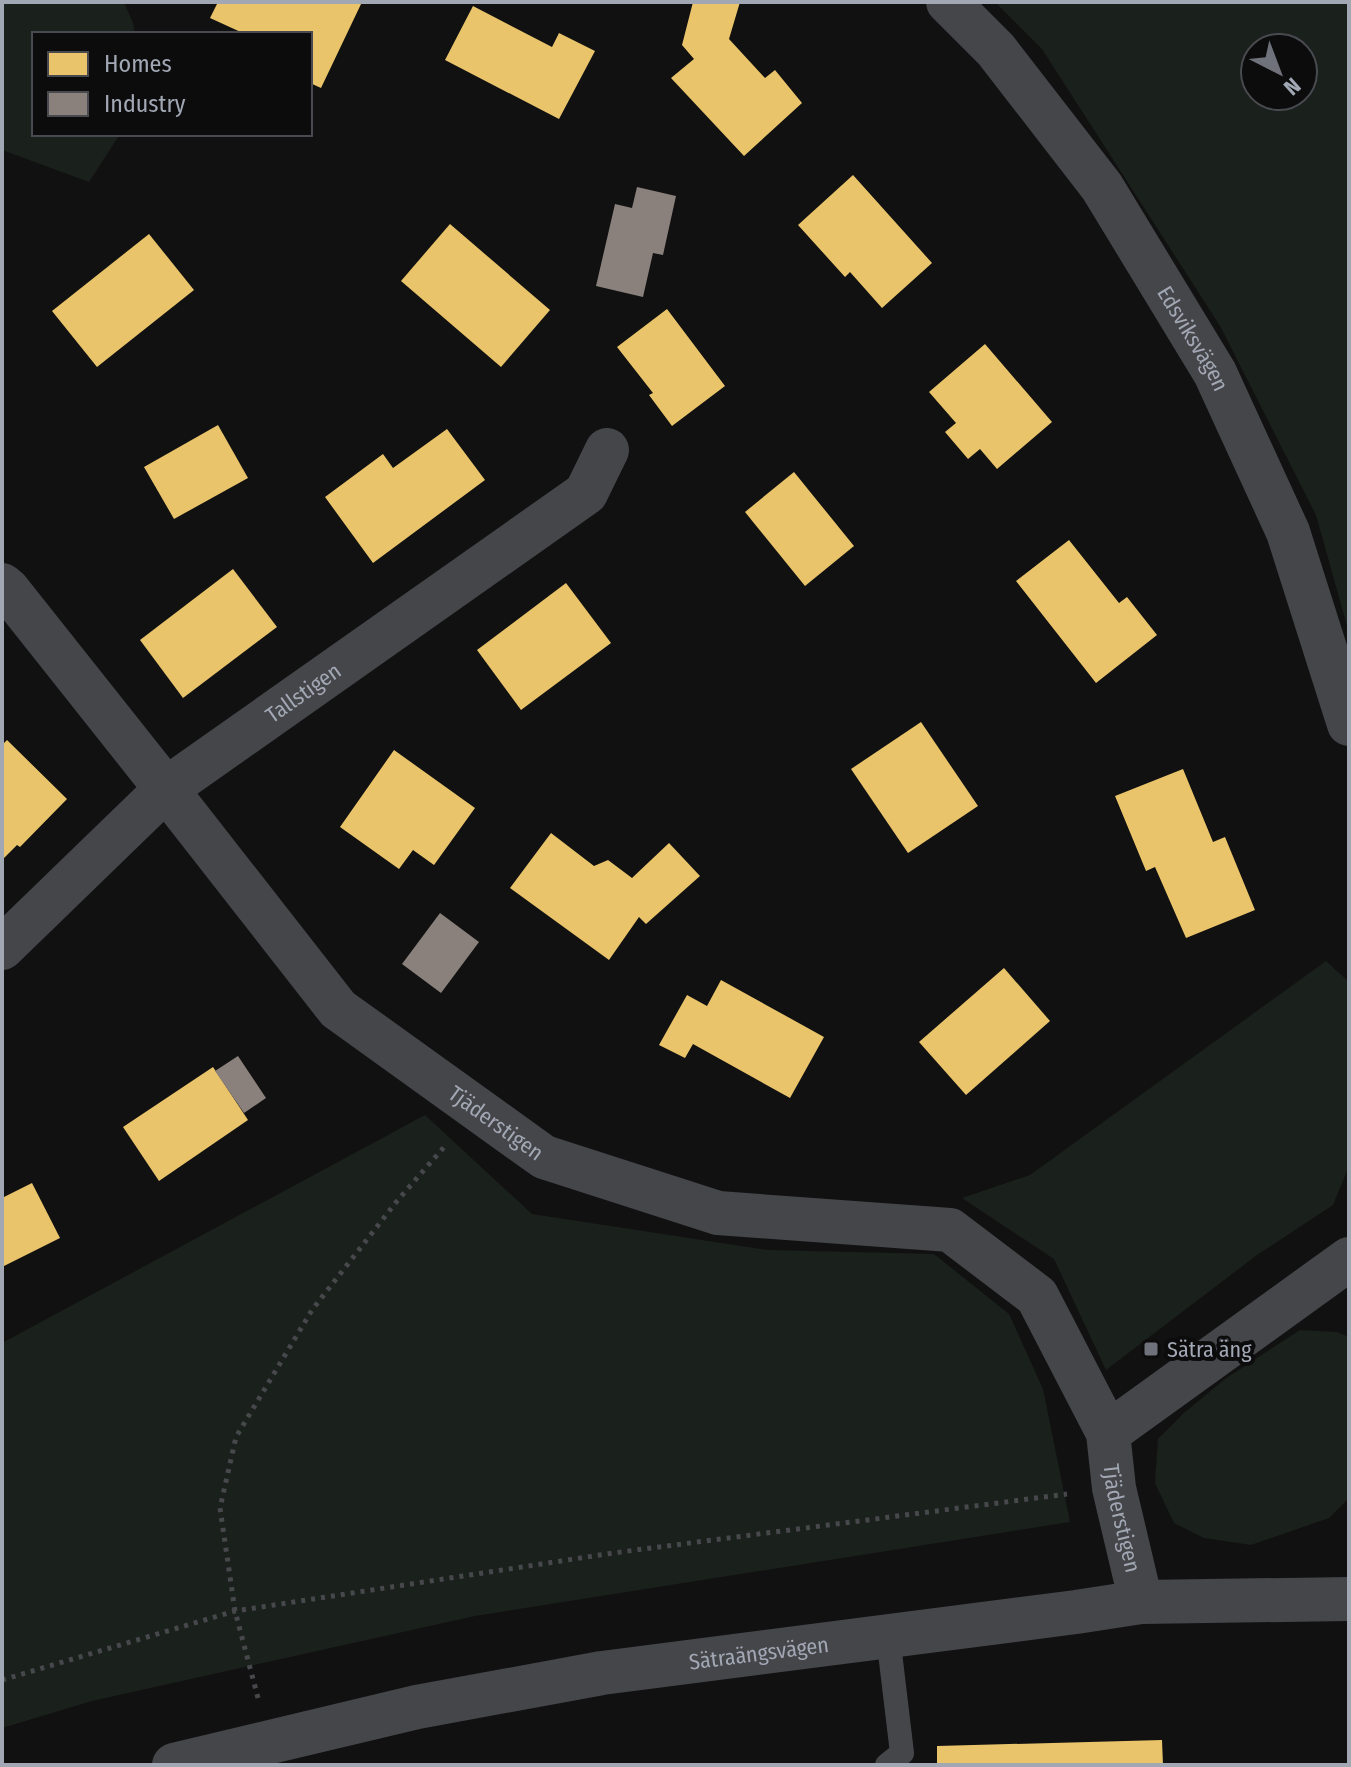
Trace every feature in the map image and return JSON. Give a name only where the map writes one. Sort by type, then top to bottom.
[{"type":"street","name":"Edsviksvägen","points":[[948,2],[996,50],[1102,187],[1215,373],[1288,532],[1349,724]]},
{"type":"street","name":"Tallstigen","points":[[2,948],[166,789],[586,493],[607,450]]},
{"type":"street","name":"Tjäderstigen","points":[[2,585],[338,1009],[544,1157],[718,1213],[950,1230],[1037,1296],[1108,1433],[1114,1488],[1141,1602]]},
{"type":"street","name":"Tjäderstigen","points":[[1108,1433],[1349,1259]]},
{"type":"street","name":"Sätraängsvägen","points":[[174,1765],[417,1707],[602,1673],[1141,1602],[1349,1599]]},
{"type":"lane","points":[[887,1765],[902,1753],[888,1636]]},
{"type":"path","points":[[269,1742],[235,1611],[220,1508],[236,1437],[312,1310],[397,1201],[477,1109]]},
{"type":"path","points":[[2,1680],[235,1611],[613,1553],[1114,1488]]},
{"type":"shaded area","points":[[2,2],[124,2],[135,32],[32,32],[32,136],[119,136],[89,182],[2,150]]},
{"type":"shaded area","points":[[995,2],[1349,2],[1349,633],[1316,515],[1220,326],[1042,49]]},
{"type":"shaded area","points":[[1326,961],[1349,982],[1349,1166],[1333,1205],[1257,1255],[1106,1370],[1054,1259],[962,1198],[1030,1175]]},
{"type":"shaded area","points":[[425,1115],[532,1214],[768,1250],[934,1254],[1009,1314],[1043,1389],[1070,1522],[475,1616],[92,1701],[2,1728],[2,1343]]},
{"type":"shaded area","points":[[1300,1330],[1337,1332],[1349,1337],[1349,1498],[1329,1518],[1251,1545],[1204,1538],[1174,1523],[1155,1483],[1158,1439],[1225,1379]]},
{"type":"building: Homes","points":[[218,2],[362,2],[321,88],[312,84],[312,32],[241,32],[210,18]]},
{"type":"building: Homes","points":[[693,2],[740,2],[729,39],[765,78],[775,70],[802,103],[744,156],[671,78],[694,59],[682,45]]},
{"type":"building: Homes","points":[[473,6],[552,47],[559,33],[595,51],[559,119],[445,60]]},
{"type":"building: Homes","points":[[853,175],[932,263],[882,308],[850,272],[845,277],[798,225]]},
{"type":"building: Homes","points":[[450,224],[550,310],[501,367],[401,281]]},
{"type":"building: Homes","points":[[149,234],[194,290],[97,367],[52,311]]},
{"type":"building: Homes","points":[[667,309],[725,386],[672,426],[649,395],[653,393],[617,347]]},
{"type":"building: Homes","points":[[985,344],[1052,422],[997,469],[980,449],[968,459],[945,432],[956,423],[929,392]]},
{"type":"building: Homes","points":[[218,425],[248,478],[174,519],[144,467]]},
{"type":"building: Homes","points":[[447,429],[485,480],[373,563],[325,497],[383,454],[393,468]]},
{"type":"building: Homes","points":[[794,472],[854,546],[805,586],[745,512]]},
{"type":"building: Homes","points":[[1069,540],[1119,603],[1127,597],[1157,635],[1096,683],[1016,581]]},
{"type":"building: Homes","points":[[233,569],[277,627],[183,698],[140,640]]},
{"type":"building: Homes","points":[[566,583],[611,643],[521,710],[477,650]]},
{"type":"building: Homes","points":[[921,722],[978,806],[908,853],[851,769]]},
{"type":"building: Homes","points":[[7,740],[67,799],[20,847],[17,845],[2,860],[2,745]]},
{"type":"building: Homes","points":[[394,750],[475,808],[434,865],[413,850],[399,869],[340,827]]},
{"type":"building: Homes","points":[[1183,769],[1213,842],[1225,837],[1255,910],[1186,938],[1155,867],[1146,871],[1115,796]]},
{"type":"building: Homes","points":[[551,833],[594,866],[608,860],[632,878],[669,843],[700,876],[646,924],[639,917],[609,960],[510,888]]},
{"type":"building: Homes","points":[[1004,968],[1050,1021],[966,1095],[919,1042]]},
{"type":"building: Homes","points":[[721,980],[824,1037],[790,1098],[693,1044],[685,1058],[659,1045],[687,995],[707,1006]]},
{"type":"building: Homes","points":[[213,1067],[248,1120],[159,1181],[123,1127]]},
{"type":"building: Homes","points":[[32,1183],[60,1238],[2,1267],[2,1198]]},
{"type":"building: Homes","points":[[1162,1740],[1163,1765],[937,1765],[937,1746]]},
{"type":"building: Industry","points":[[637,187],[676,196],[663,255],[653,253],[643,297],[596,286],[615,204],[632,208]]},
{"type":"building: Industry","points":[[440,913],[479,942],[441,993],[402,964]]},
{"type":"building: Industry","points":[[238,1056],[266,1098],[244,1113],[215,1071]]},
{"type":"place","name":"Sätra äng","points":[[1151,1349]]}]
